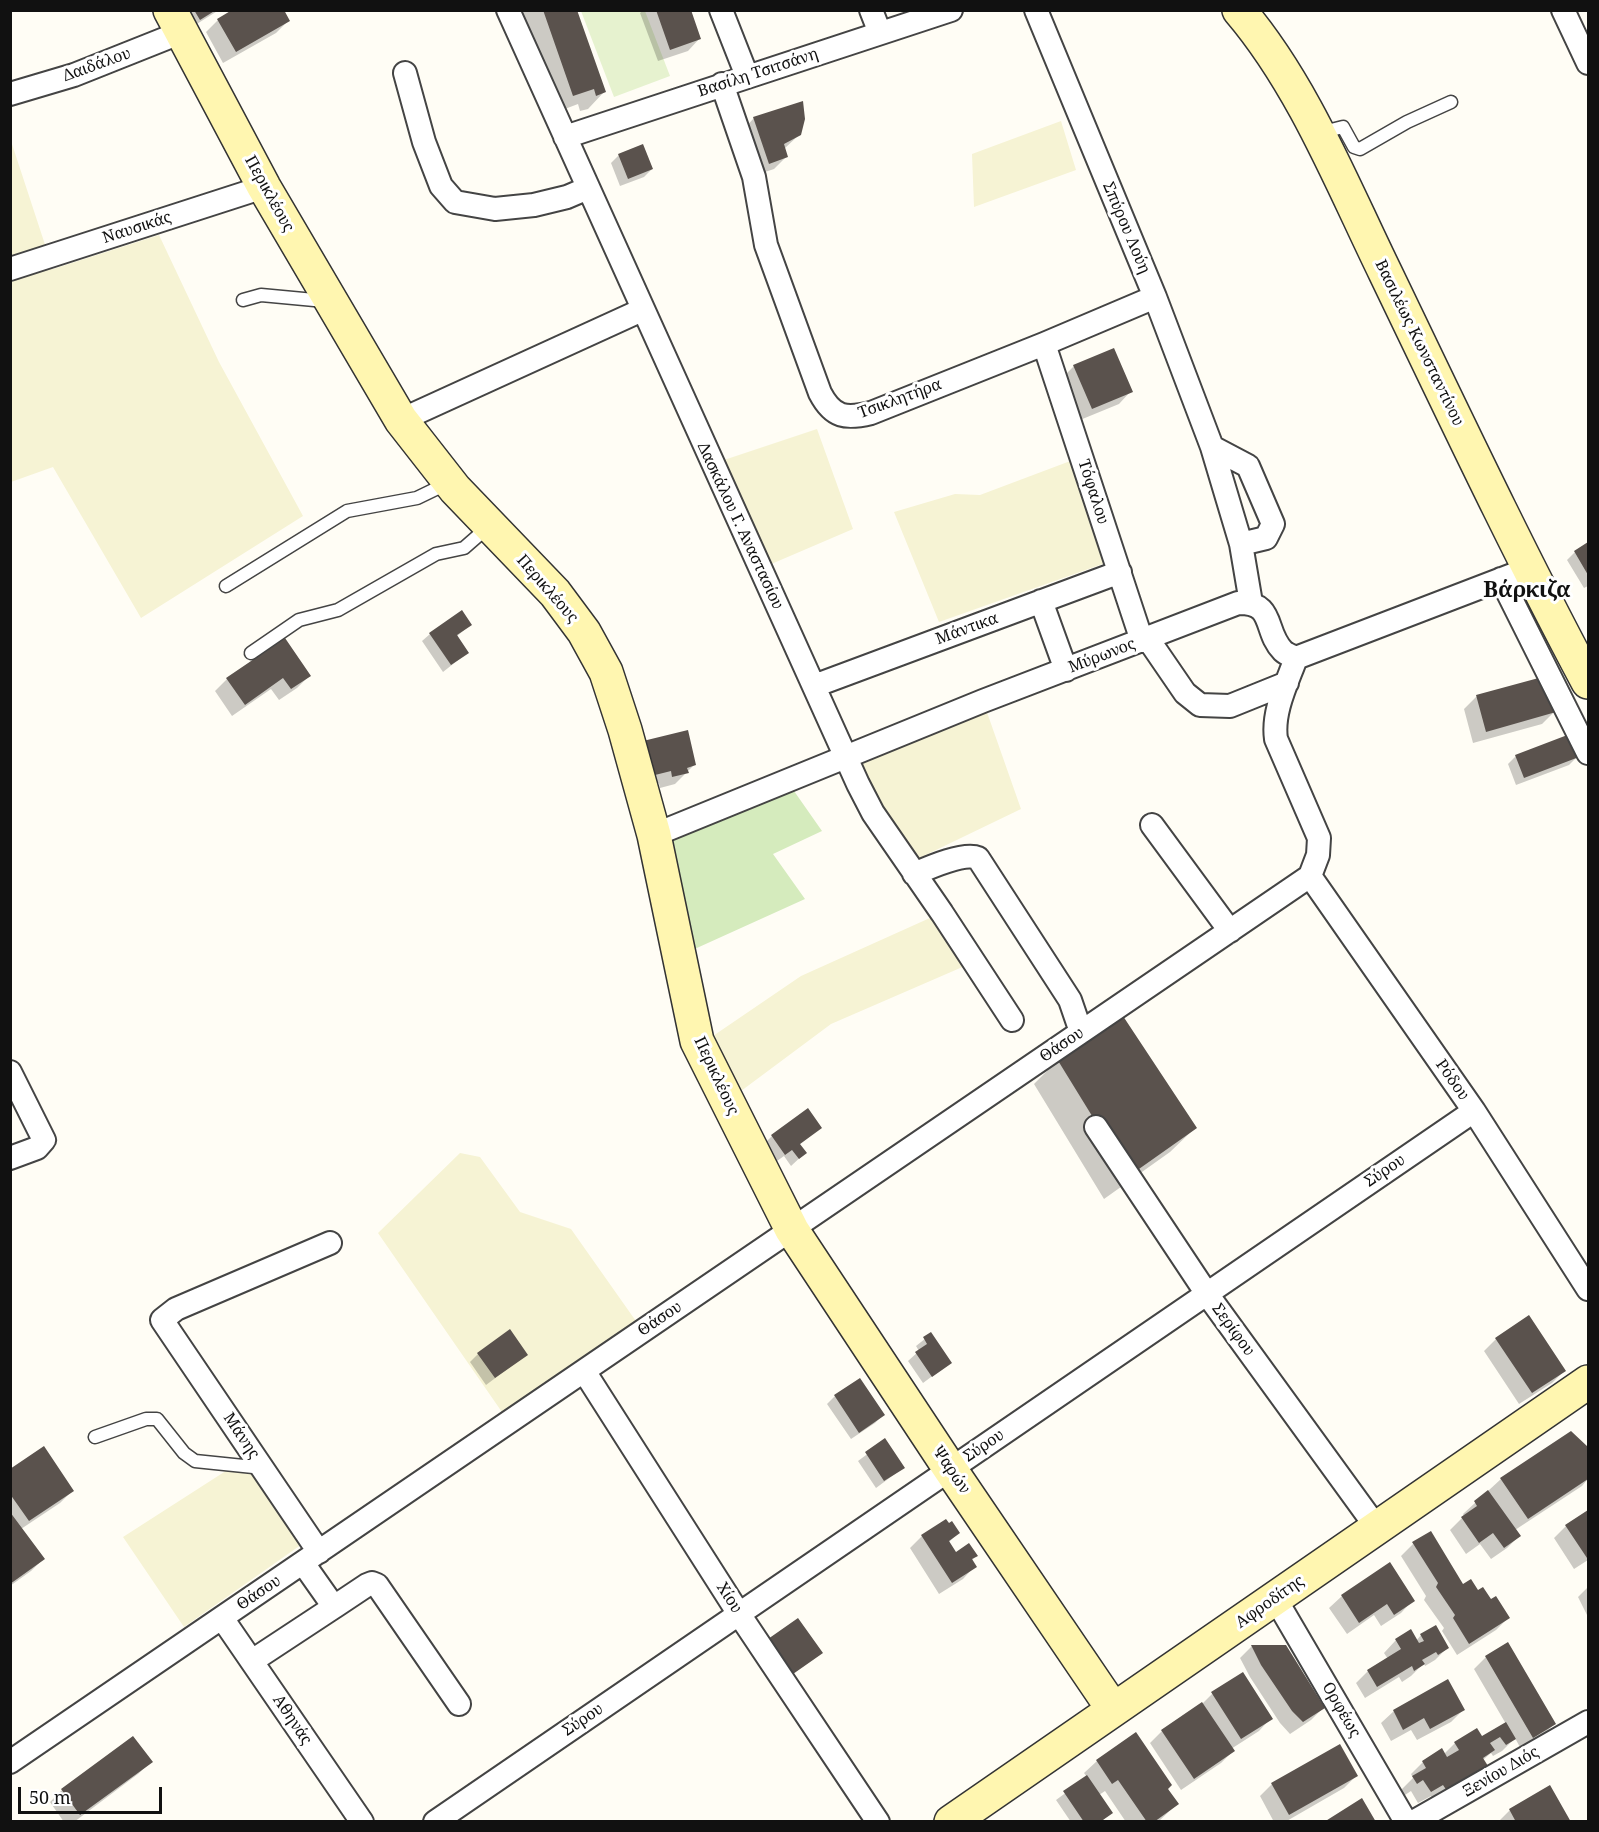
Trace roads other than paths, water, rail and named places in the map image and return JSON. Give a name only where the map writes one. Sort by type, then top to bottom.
[{"type":"street","name":"Δασκάλου Γ. Αναστασίου","points":[[508,10],[642,310],[873,813],[1012,1020]]},
{"type":"street","points":[[722,10],[747,76]]},
{"type":"street","points":[[871,10],[880,33]]},
{"type":"street","name":"Βασίλη Τσιτσάνη","points":[[565,137],[951,10]]},
{"type":"street","name":"Σπύρου Λούη","points":[[1036,10],[1155,297],[1212,447],[1241,544],[1251,603]]},
{"type":"street","name":"Βασιλέως Κωνσταντίνου","points":[[1239,10],[1253,26],[1307,110],[1514,574],[1588,682]]},
{"type":"street","points":[[1563,10],[1588,63]]},
{"type":"street","name":"Δαιδάλου","points":[[10,94],[74,75],[176,21]]},
{"type":"street","name":"Περικλέους","points":[[176,21],[264,187],[401,420],[449,482],[555,593],[584,632],[606,672],[625,730],[654,835],[697,1041],[792,1230]]},
{"type":"street","points":[[405,73],[424,142],[441,186],[455,202],[495,209],[534,205],[567,197],[588,188]]},
{"type":"street","name":"Τσικλητήρα","points":[[722,84],[754,177],[766,245],[820,393],[832,410],[840,415],[849,417],[871,412],[1044,344],[1155,297]]},
{"type":"street","name":"Ναυσικάς","points":[[10,269],[264,187]]},
{"type":"street","points":[[401,420],[642,310]]},
{"type":"street","name":"Τόφαλου","points":[[1044,344],[1145,640],[1185,693],[1200,705],[1230,706],[1287,683]]},
{"type":"street","points":[[1212,447],[1248,466],[1273,524],[1266,538],[1241,544]]},
{"type":"street","name":"Μάντικα","points":[[814,686],[1120,572]]},
{"type":"street","points":[[1251,603],[1264,611],[1283,652],[1296,658],[1514,574],[1588,753]]},
{"type":"street","points":[[1041,601],[1066,670]]},
{"type":"street","name":"Μύρωνος","points":[[654,835],[983,701],[1238,603],[1251,603]]},
{"type":"street","points":[[1296,658],[1276,716],[1274,729],[1276,739],[1319,838],[1318,855],[1310,876]]},
{"type":"street","points":[[1152,825],[1230,931]]},
{"type":"street","points":[[914,874],[963,857],[972,855],[978,858],[1070,1000],[1081,1032]]},
{"type":"street","name":"Θάσου","points":[[10,1762],[1310,876]]},
{"type":"street","name":"Ρόδου","points":[[1310,876],[1474,1111],[1588,1289]]},
{"type":"street","points":[[10,1072],[44,1140],[37,1148],[10,1158]]},
{"type":"street","name":"Σύρου","points":[[435,1821],[1474,1111]]},
{"type":"street","name":"Σερίφου","points":[[1096,1127],[1207,1294],[1377,1528]]},
{"type":"street","name":"Ψαρών","points":[[792,1230],[1113,1709]]},
{"type":"street","name":"Μάνης","points":[[330,1243],[176,1309],[162,1320],[263,1468],[311,1557],[334,1607]]},
{"type":"street","name":"Χίου","points":[[584,1371],[739,1614],[878,1821]]},
{"type":"street","name":"Αφροδίτης","points":[[951,1821],[1588,1382]]},
{"type":"street","points":[[252,1661],[372,1583],[377,1585],[459,1704]]},
{"type":"street","name":"Ορφέως","points":[[1275,1598],[1406,1821]]},
{"type":"street","name":"Αθηνάς","points":[[222,1618],[362,1821]]},
{"type":"street","name":"Ξενίου Διός","points":[[1413,1821],[1588,1722]]},
{"type":"lane","points":[[1318,134],[1343,128],[1354,147],[1360,149],[1407,122],[1451,102]]},
{"type":"lane","points":[[243,300],[261,295],[331,301]]},
{"type":"lane","points":[[226,586],[346,511],[417,498],[449,482]]},
{"type":"lane","points":[[251,652],[299,620],[338,610],[436,554],[464,548],[490,525]]},
{"type":"lane","points":[[95,1437],[146,1419],[157,1419],[184,1453],[195,1461],[263,1468]]},
{"type":"district","name":"Βάρκιζα","points":[[1527,591]]}]
